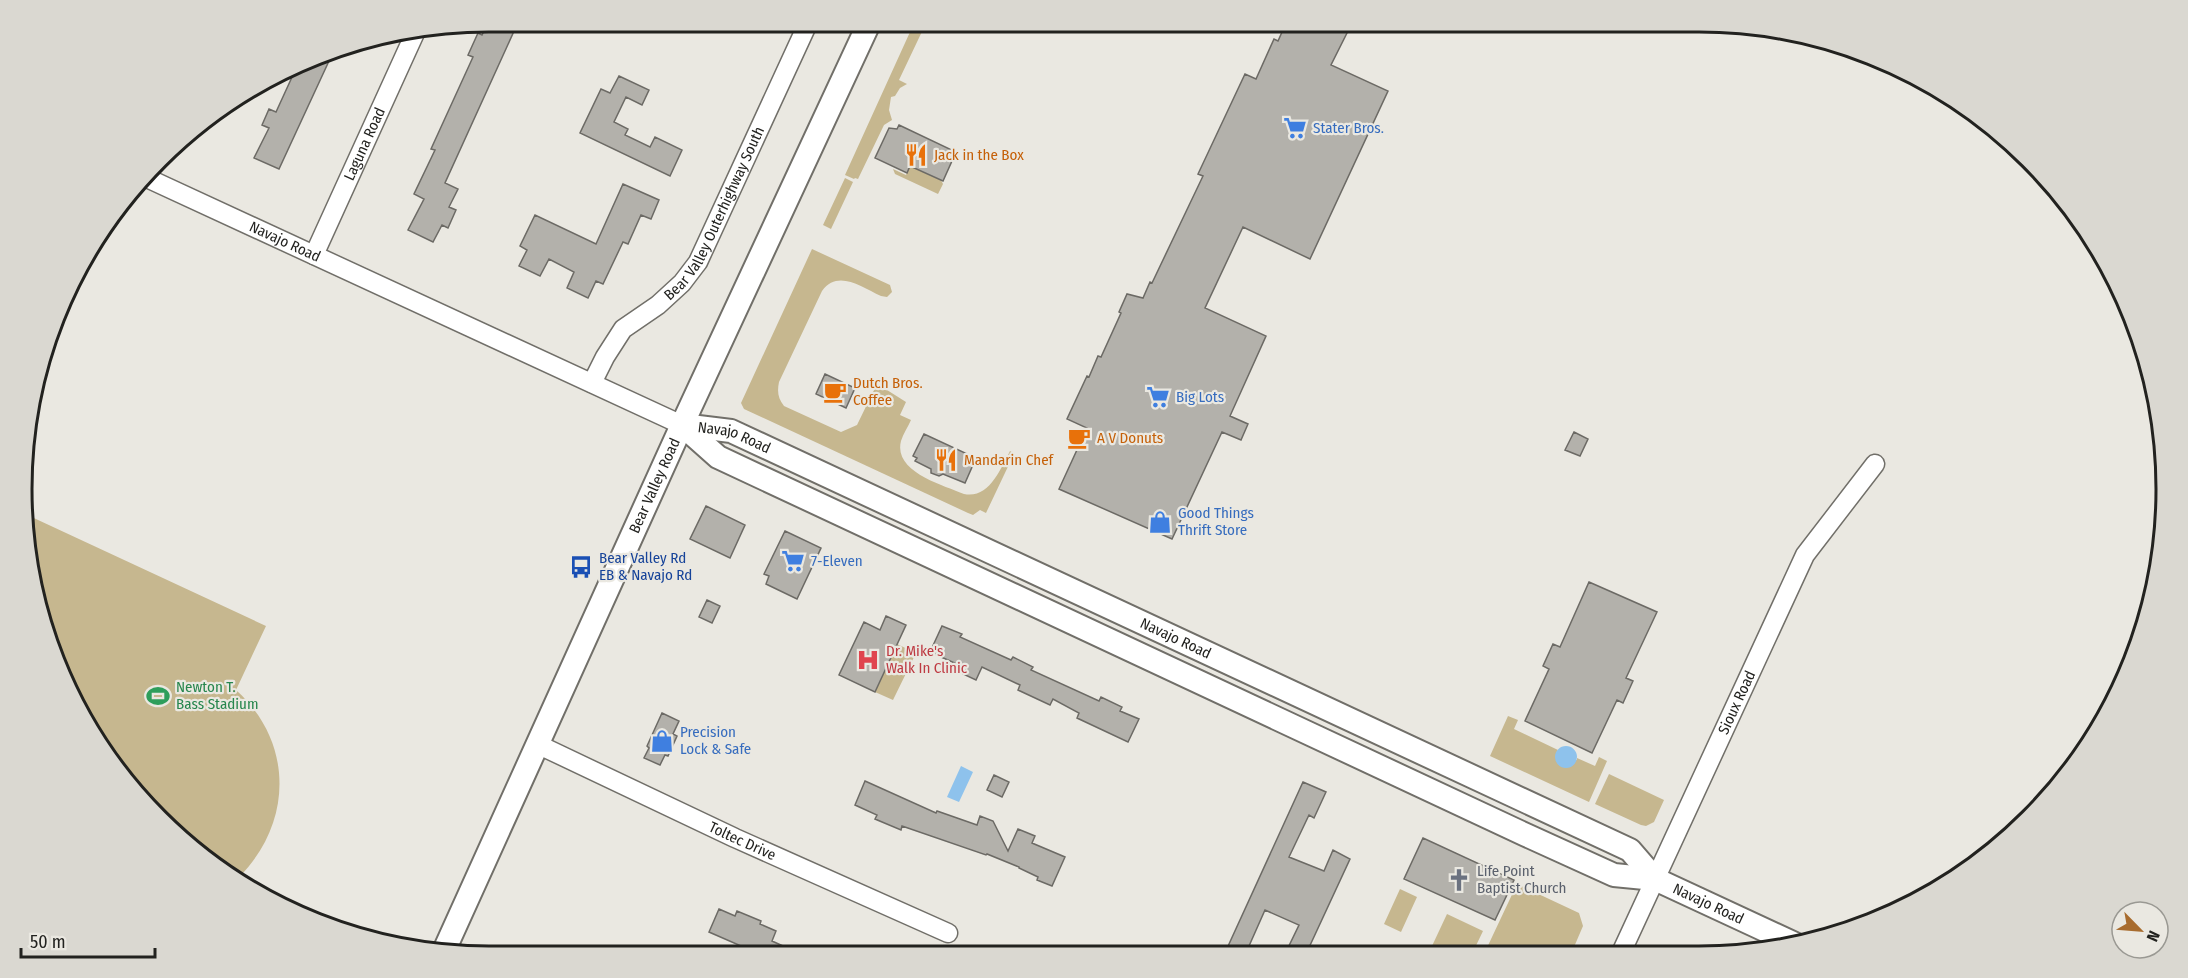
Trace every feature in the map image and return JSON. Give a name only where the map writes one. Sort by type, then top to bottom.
[{"type":"main road","name":"Bear Valley Road","points":[[446,945],[539,745],[682,425],[865,32]]},
{"type":"main road","name":"Navajo Road","points":[[682,425],[718,457],[1526,835],[1614,875],[1655,879],[1784,939]]},
{"type":"main road","name":"Navajo Road","points":[[682,425],[731,432],[1609,840],[1630,850],[1655,879]]},
{"type":"street","name":"Bear Valley Outerhighway South","points":[[592,383],[623,329],[658,305],[682,283],[698,262],[804,32]]},
{"type":"street","name":"Laguna Road","points":[[314,255],[413,38]]},
{"type":"street","name":"Navajo Road","points":[[151,180],[682,425]]},
{"type":"street","name":"Sioux Road","points":[[1624,946],[1804,555],[1875,464]]},
{"type":"street","name":"Toltec Drive","points":[[539,745],[732,837],[948,933]]},
{"type":"shaded area","points":[[910,32],[922,32],[899,80],[907,84],[891,97],[889,110],[892,120],[884,125],[858,179],[845,175]]},
{"type":"shaded area","points":[[910,166],[941,180],[943,184],[938,194],[895,174],[893,169],[906,175]]},
{"type":"shaded area","points":[[845,178],[853,182],[831,229],[823,225]]},
{"type":"shaded area","points":[[812,249],[890,285],[892,292],[887,297],[881,296],[858,285],[842,281],[835,281],[822,291],[779,382],[778,395],[782,403],[784,406],[841,432],[857,425],[875,388],[887,390],[906,402],[900,415],[911,420],[901,441],[901,452],[905,461],[922,476],[964,494],[973,494],[987,488],[998,474],[1010,451],[1013,456],[986,513],[980,510],[973,515],[968,513],[744,409],[741,403]]},
{"type":"shaded area","name":"Newton T. Bass Stadium","points":[[32,517],[266,626],[236,690],[255,711],[269,734],[277,758],[280,783],[277,808],[269,832],[257,856],[242,873],[210,852],[165,813],[126,768],[109,743],[79,691],[56,636],[40,578]]},
{"type":"shaded area","points":[[897,644],[916,653],[893,700],[875,692]]},
{"type":"shaded area","points":[[1508,716],[1518,720],[1514,729],[1558,750],[1556,753],[1577,760],[1577,758],[1595,766],[1599,757],[1607,761],[1589,802],[1490,756]]},
{"type":"shaded area","points":[[1609,774],[1664,800],[1654,822],[1646,826],[1641,825],[1595,804]]},
{"type":"shaded area","points":[[1517,884],[1579,913],[1583,926],[1574,946],[1488,946]]},
{"type":"shaded area","points":[[1400,889],[1417,897],[1401,932],[1384,924]]},
{"type":"shaded area","points":[[1447,914],[1483,931],[1476,946],[1432,946]]},
{"type":"water","points":[[1566,746],[1574,749],[1577,757],[1574,765],[1566,768],[1558,765],[1555,757],[1558,749]]},
{"type":"water","points":[[961,766],[973,772],[959,802],[947,797]]},
{"type":"building","points":[[484,32],[514,32],[445,183],[458,189],[449,207],[456,210],[448,228],[442,225],[433,242],[408,230],[424,199],[414,194],[435,150],[431,149],[473,57],[468,55],[478,33],[482,35]]},
{"type":"building","points":[[1282,32],[1348,32],[1331,65],[1388,91],[1310,259],[1243,227],[1205,308],[1266,336],[1230,416],[1248,424],[1241,440],[1222,432],[1172,539],[1059,489],[1087,428],[1067,419],[1087,376],[1089,377],[1098,356],[1101,357],[1127,294],[1143,298],[1150,282],[1152,283],[1203,176],[1198,174],[1245,74],[1256,79],[1274,39],[1278,41]]},
{"type":"building","points":[[329,61],[279,169],[254,158],[269,128],[262,125],[269,109],[276,112],[292,76]]},
{"type":"building","points":[[619,76],[649,90],[642,105],[626,97],[614,122],[628,129],[625,135],[650,147],[655,137],[682,150],[670,176],[580,133],[601,89],[610,93]]},
{"type":"building","name":"Jack in the Box","points":[[899,125],[956,152],[943,181],[910,166],[907,173],[875,158],[889,128],[897,129]]},
{"type":"building","points":[[623,184],[659,200],[651,219],[641,215],[628,244],[623,242],[603,284],[596,281],[588,298],[567,288],[574,272],[549,259],[540,276],[519,266],[527,250],[520,246],[535,215],[596,244]]},
{"type":"building","name":"Dutch Bros. Coffee","points":[[825,374],[855,388],[846,408],[816,394]]},
{"type":"building","points":[[1574,432],[1588,439],[1580,456],[1565,450]]},
{"type":"building","name":"Mandarin Chef","points":[[924,434],[976,458],[965,483],[943,474],[939,476],[931,473],[931,469],[915,461],[917,458],[913,456]]},
{"type":"building","points":[[706,506],[745,525],[730,558],[690,539]]},
{"type":"building","name":"7-Eleven","points":[[785,531],[821,548],[797,599],[766,584],[769,576],[764,574]]},
{"type":"building","points":[[1589,582],[1657,612],[1626,678],[1633,681],[1623,703],[1617,700],[1592,753],[1525,721],[1549,669],[1543,666],[1553,644],[1560,647]]},
{"type":"building","points":[[707,600],[720,606],[712,623],[699,617]]},
{"type":"building","name":"Dr. Mike's Walk In Clinic","points":[[886,616],[906,625],[875,692],[839,675],[864,622],[880,630]]},
{"type":"building","points":[[942,626],[962,634],[960,637],[1011,660],[1013,657],[1033,667],[1031,670],[1099,701],[1101,697],[1122,707],[1120,711],[1139,719],[1128,742],[1077,718],[1079,713],[1053,699],[1050,705],[1018,690],[1020,685],[982,667],[976,680],[963,674],[966,668],[930,652]]},
{"type":"building","name":"Precision Lock & Safe","points":[[662,713],[679,721],[673,734],[677,736],[668,756],[665,755],[660,765],[644,758]]},
{"type":"building","points":[[994,775],[1009,782],[1002,797],[987,790]]},
{"type":"building","points":[[865,781],[936,813],[937,811],[977,825],[980,816],[993,821],[1008,851],[1018,829],[1035,836],[1032,843],[1065,857],[1052,886],[1037,880],[1038,877],[1019,867],[987,854],[902,826],[901,830],[875,819],[877,815],[855,805]]},
{"type":"building","points":[[1303,782],[1326,792],[1314,818],[1309,815],[1289,857],[1324,871],[1333,850],[1350,859],[1310,946],[1289,946],[1299,925],[1265,910],[1249,946],[1228,946]]},
{"type":"building","name":"Life Point Baptist Church","points":[[1423,838],[1514,880],[1495,920],[1404,879]]},
{"type":"building","points":[[719,909],[735,916],[737,911],[761,921],[760,924],[776,931],[772,941],[783,946],[741,946],[709,932]]},
{"type":"place","name":"Stater Bros.","points":[[1295,128]]},
{"type":"place","name":"Jack in the Box","points":[[916,155]]},
{"type":"place","name":"Dutch Bros. Coffee","points":[[835,392]]},
{"type":"place","name":"Big Lots","points":[[1158,397]]},
{"type":"place","name":"A V Donuts","points":[[1079,438]]},
{"type":"place","name":"Mandarin Chef","points":[[946,460]]},
{"type":"place","name":"Good Things Thrift Store","points":[[1160,522]]},
{"type":"place","name":"7-Eleven","points":[[793,561]]},
{"type":"place","name":"Bear Valley Rd EB & Navajo Rd","points":[[581,567]]},
{"type":"place","name":"Dr. Mike's Walk In Clinic","points":[[868,660]]},
{"type":"place","name":"Newton T. Bass Stadium","points":[[158,696]]},
{"type":"place","name":"Precision Lock & Safe","points":[[662,741]]},
{"type":"place","name":"Life Point Baptist Church","points":[[1459,880]]}]
